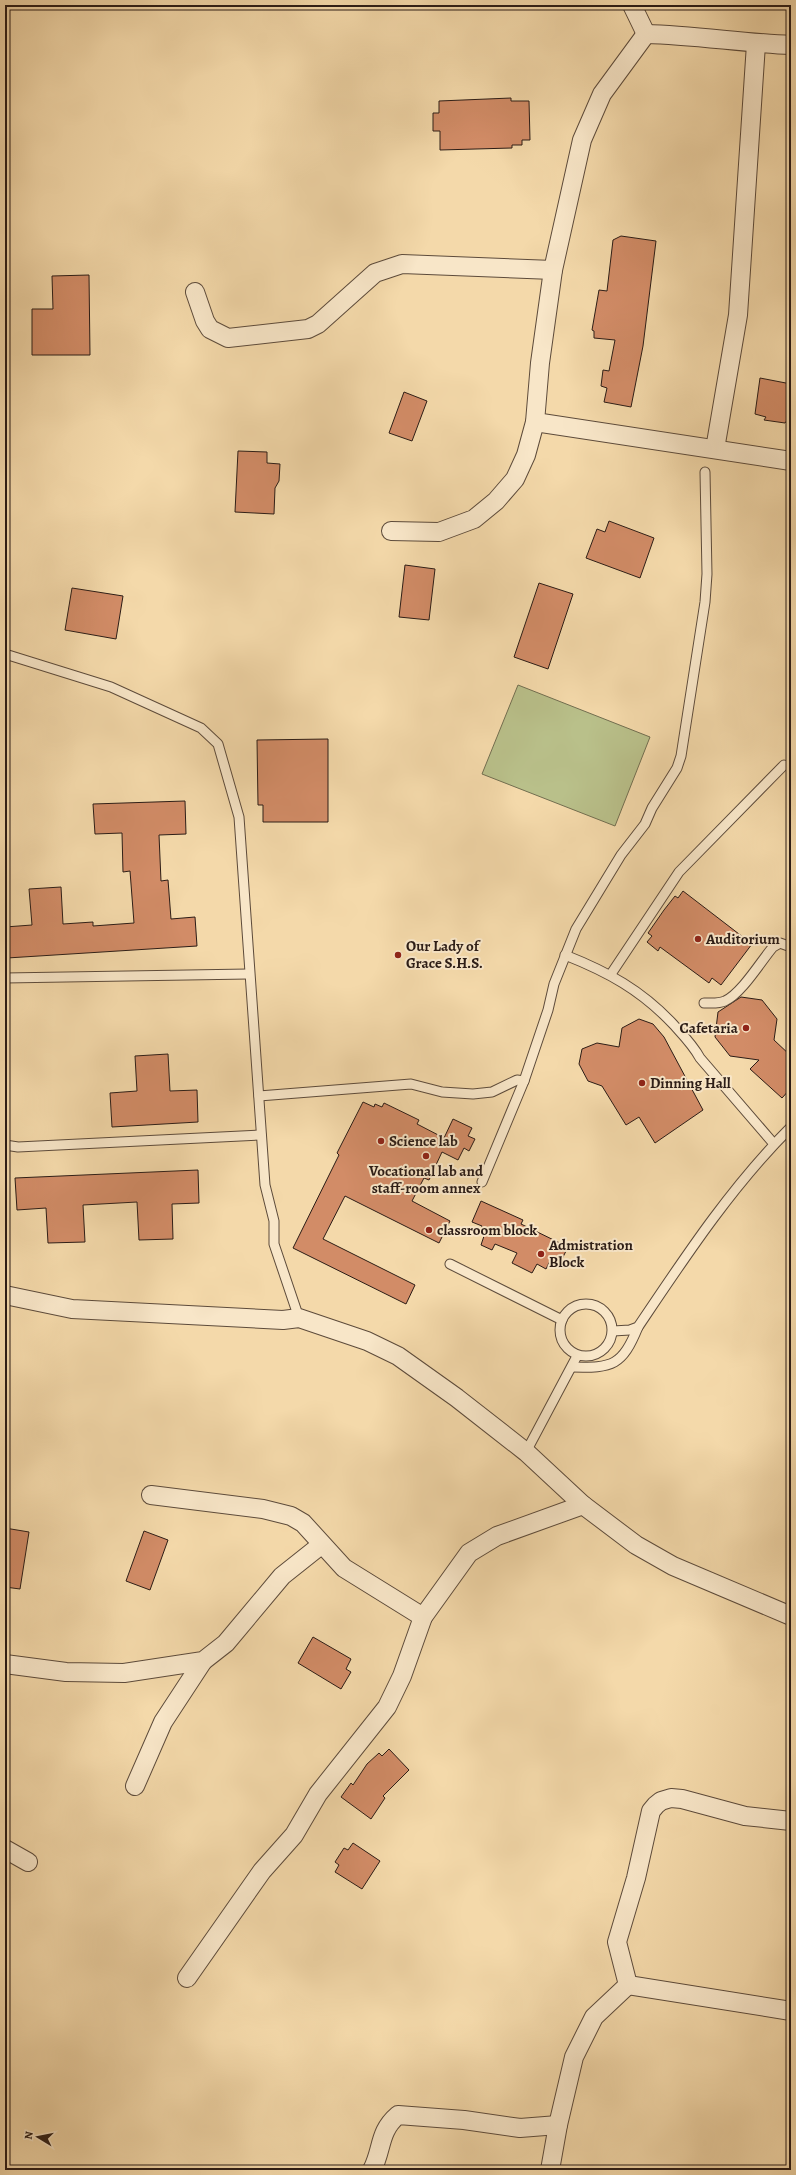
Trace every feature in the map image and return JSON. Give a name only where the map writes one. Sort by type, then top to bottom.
[{"type":"street","points":[[632,5],[646,34]]},
{"type":"street","points":[[646,34],[676,34],[756,44],[791,45]]},
{"type":"street","points":[[391,531],[439,532],[474,519],[496,501],[515,479],[526,455],[535,422],[540,363],[553,270],[582,140],[602,94],[646,34]]},
{"type":"street","points":[[715,449],[738,315],[746,219],[756,44]]},
{"type":"street","points":[[195,292],[205,321],[210,329],[228,338],[308,329],[318,324],[375,272],[402,264],[553,270]]},
{"type":"street","points":[[535,422],[791,461]]},
{"type":"street","points":[[5,1295],[72,1309],[283,1320],[299,1318],[367,1341],[398,1356],[458,1398],[526,1452],[583,1505],[636,1545],[673,1566],[791,1616]]},
{"type":"street","points":[[151,1495],[264,1509],[291,1516],[303,1523],[321,1545],[344,1568],[424,1617]]},
{"type":"street","points":[[187,1978],[262,1871],[294,1835],[318,1794],[387,1707],[402,1676],[424,1617],[469,1553],[482,1543],[497,1536],[583,1505]]},
{"type":"street","points":[[135,1786],[163,1722],[203,1661],[226,1643],[282,1576],[321,1545]]},
{"type":"street","points":[[5,1664],[66,1672],[124,1673],[203,1661]]},
{"type":"street","points":[[628,1985],[617,1942],[636,1878],[651,1811],[656,1805],[661,1801],[671,1798],[682,1799],[745,1816],[791,1821]]},
{"type":"street","points":[[5,1849],[28,1862]]},
{"type":"street","points":[[628,1985],[791,2011]]},
{"type":"street","points":[[550,2170],[558,2125],[574,2057],[594,2017],[628,1985]]},
{"type":"street","points":[[372,2170],[378,2158],[381,2141],[388,2123],[398,2115],[464,2120],[520,2128],[558,2125]]},
{"type":"lane","points":[[482,1182],[524,1081],[565,955],[576,929],[621,855],[645,824],[652,808],[677,768],[681,756],[706,594],[705,472]]},
{"type":"lane","points":[[5,654],[111,687],[201,728],[218,744],[238,817],[248,974],[265,1185],[274,1221],[274,1244],[299,1318]]},
{"type":"lane","points":[[611,974],[679,872],[784,765]]},
{"type":"lane","points":[[704,1003],[718,1004],[727,1001],[737,992],[773,947],[780,943],[791,947]]},
{"type":"lane","points":[[565,955],[611,974],[647,999],[694,1046],[700,1058],[774,1144]]},
{"type":"lane","points":[[5,978],[248,974]]},
{"type":"lane","points":[[259,1096],[411,1084],[442,1092],[473,1094],[492,1092],[517,1080],[524,1081]]},
{"type":"lane","points":[[572,1367],[598,1367],[617,1361],[629,1347],[638,1327],[715,1214],[774,1144],[791,1127]]},
{"type":"lane","points":[[5,1145],[26,1146],[261,1135]]},
{"type":"lane","points":[[450,1264],[562,1320]]},
{"type":"lane","points":[[590,1304],[605,1312],[610,1320],[613,1331],[608,1345],[602,1351],[586,1357],[578,1356],[570,1352],[564,1345],[560,1328],[562,1320],[573,1307],[590,1304]]},
{"type":"lane","points":[[613,1331],[630,1330],[638,1327]]},
{"type":"lane","points":[[526,1452],[578,1356]]},
{"type":"green space","points":[[518,685],[650,737],[615,826],[482,774]]},
{"type":"building","points":[[511,98],[511,101],[529,101],[530,140],[522,140],[522,145],[512,145],[512,148],[440,150],[440,131],[433,131],[433,113],[439,113],[439,101]]},
{"type":"building","points":[[621,236],[656,241],[643,346],[631,407],[604,402],[607,388],[601,386],[603,370],[609,371],[615,340],[594,338],[594,331],[592,330],[599,290],[607,291],[613,240]]},
{"type":"building","points":[[89,275],[90,355],[32,355],[32,309],[53,309],[52,276]]},
{"type":"building","points":[[760,378],[791,384],[791,415],[785,423],[764,420],[766,417],[755,414]]},
{"type":"building","points":[[404,392],[427,401],[412,441],[389,433]]},
{"type":"building","points":[[238,451],[267,452],[267,463],[280,464],[279,481],[275,488],[274,514],[235,512]]},
{"type":"building","points":[[609,521],[654,538],[640,578],[586,558],[597,529],[605,532]]},
{"type":"building","points":[[405,565],[435,569],[429,620],[399,617]]},
{"type":"building","points":[[539,583],[573,594],[548,669],[514,657]]},
{"type":"building","points":[[72,588],[123,596],[116,639],[65,630]]},
{"type":"building","points":[[328,739],[328,822],[263,822],[263,805],[258,805],[257,740]]},
{"type":"building","points":[[185,801],[186,834],[159,835],[161,881],[168,880],[171,919],[195,917],[197,946],[7,958],[5,927],[32,925],[29,889],[61,887],[63,924],[93,922],[93,926],[134,923],[130,871],[123,872],[122,833],[95,834],[93,804]]},
{"type":"building","name":"Auditorium","points":[[683,891],[752,944],[721,985],[712,978],[709,983],[660,947],[658,951],[647,942],[652,936],[648,933],[664,910],[675,896],[678,898]]},
{"type":"building","name":"Cafetaria","points":[[741,997],[762,1000],[777,1019],[774,1040],[791,1056],[791,1088],[782,1098],[750,1069],[759,1060],[730,1056],[715,1037],[718,1012]]},
{"type":"building","name":"Dinning Hall","points":[[639,1019],[653,1024],[664,1037],[703,1110],[655,1143],[639,1117],[626,1125],[602,1086],[588,1081],[579,1064],[582,1049],[597,1043],[619,1047],[622,1028]]},
{"type":"building","points":[[168,1054],[170,1091],[197,1090],[198,1122],[112,1127],[110,1093],[137,1091],[135,1056]]},
{"type":"building","points":[[363,1102],[374,1107],[375,1104],[382,1107],[384,1103],[419,1120],[417,1124],[444,1138],[453,1119],[472,1128],[468,1136],[475,1139],[469,1151],[464,1148],[458,1160],[442,1152],[429,1180],[424,1178],[412,1201],[450,1221],[439,1243],[345,1196],[323,1239],[415,1285],[406,1304],[293,1248],[339,1155],[337,1153]]},
{"type":"building","points":[[198,1170],[199,1203],[172,1204],[173,1239],[139,1240],[137,1202],[83,1205],[85,1242],[48,1243],[46,1208],[17,1210],[15,1178]]},
{"type":"building","points":[[481,1201],[523,1220],[521,1224],[568,1247],[559,1265],[550,1261],[546,1269],[537,1264],[532,1273],[512,1263],[517,1253],[495,1244],[492,1250],[481,1245],[484,1236],[479,1234],[482,1226],[472,1222]]},
{"type":"building","points":[[5,1528],[29,1532],[20,1589],[5,1587]]},
{"type":"building","points":[[144,1531],[168,1540],[150,1590],[126,1581]]},
{"type":"building","points":[[313,1637],[351,1659],[346,1669],[351,1672],[341,1689],[298,1663]]},
{"type":"building","points":[[389,1749],[409,1770],[383,1796],[385,1798],[371,1819],[341,1797],[351,1783],[353,1785],[367,1764],[379,1753],[382,1756]]},
{"type":"building","points":[[353,1843],[380,1861],[362,1889],[335,1872],[339,1865],[335,1862],[344,1848],[348,1850]]},
{"type":"place","name":"Auditorium","points":[[698,939]]},
{"type":"place","name":"Our Lady of Grace S.H.S.","points":[[398,955]]},
{"type":"place","name":"Cafetaria","points":[[746,1028]]},
{"type":"place","name":"Dinning Hall","points":[[642,1083]]},
{"type":"place","name":"Science lab","points":[[381,1141]]},
{"type":"place","name":"Vocational lab and staff-room annex","points":[[426,1156]]},
{"type":"place","name":"classroom block","points":[[429,1230]]},
{"type":"place","name":"Admistration Block","points":[[541,1254]]}]
